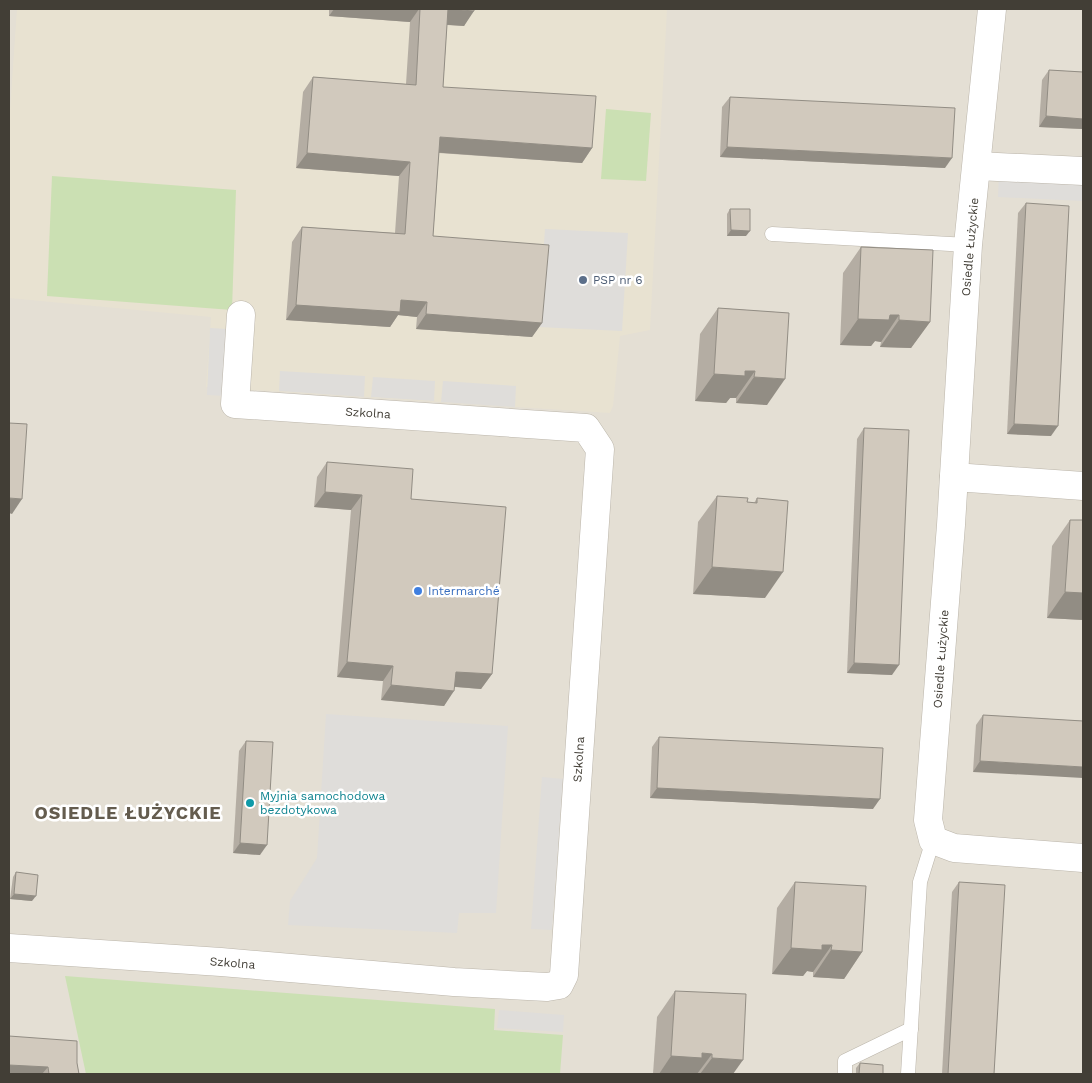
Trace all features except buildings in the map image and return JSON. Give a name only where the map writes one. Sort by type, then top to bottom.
[{"type":"street","name":"Osiedle Łużyckie","points":[[932,840],[928,820],[954,478],[968,245],[992,9]]},
{"type":"street","points":[[977,166],[1083,171]]},
{"type":"street","name":"Szkolna","points":[[9,948],[221,962],[454,982],[547,987],[559,985],[564,975],[600,449],[586,428],[235,404],[241,314]]},
{"type":"street","points":[[954,478],[1083,486]]},
{"type":"street","points":[[932,840],[954,848],[1083,858]]},
{"type":"lane","points":[[772,234],[968,245]]},
{"type":"lane","name":"Osiedle Łużyckie","points":[[908,1074],[920,882],[932,840]]},
{"type":"lane","points":[[845,1074],[845,1061],[911,1029]]},
{"type":"shaded area","points":[[9,9],[1083,9],[1083,1074],[9,1074]]},
{"type":"shaded area","points":[[17,9],[667,9],[650,330],[620,336],[613,406],[610,413],[206,387],[211,317],[9,298],[9,125]]},
{"type":"shaded area","points":[[999,174],[1083,179],[1083,201],[998,197]]},
{"type":"shaded area","name":"PSP nr 6","points":[[545,229],[628,233],[622,331],[538,327]]},
{"type":"shaded area","points":[[210,328],[228,329],[225,396],[207,395]]},
{"type":"shaded area","points":[[280,371],[365,376],[364,397],[279,391]]},
{"type":"shaded area","points":[[373,377],[435,381],[434,401],[371,397]]},
{"type":"shaded area","points":[[443,381],[516,386],[515,407],[441,402]]},
{"type":"shaded area","points":[[326,714],[508,726],[496,913],[459,913],[457,933],[288,925],[290,901],[317,858]]},
{"type":"shaded area","points":[[542,777],[563,779],[552,930],[531,929]]},
{"type":"shaded area","points":[[499,1010],[564,1015],[563,1032],[497,1028]]},
{"type":"green space","points":[[606,109],[651,113],[646,181],[601,179]]},
{"type":"green space","points":[[52,176],[236,190],[232,310],[47,296]]},
{"type":"green space","points":[[65,976],[495,1009],[494,1030],[563,1035],[560,1074],[86,1074]]},
{"type":"place","name":"PSP nr 6","points":[[583,280]]},
{"type":"place","name":"Intermarché","points":[[418,591]]},
{"type":"place","name":"Myjnia samochodowa bezdotykowa","points":[[250,803]]},
{"type":"district","name":"OSIEDLE ŁUŻYCKIE","points":[[128,812]]}]
